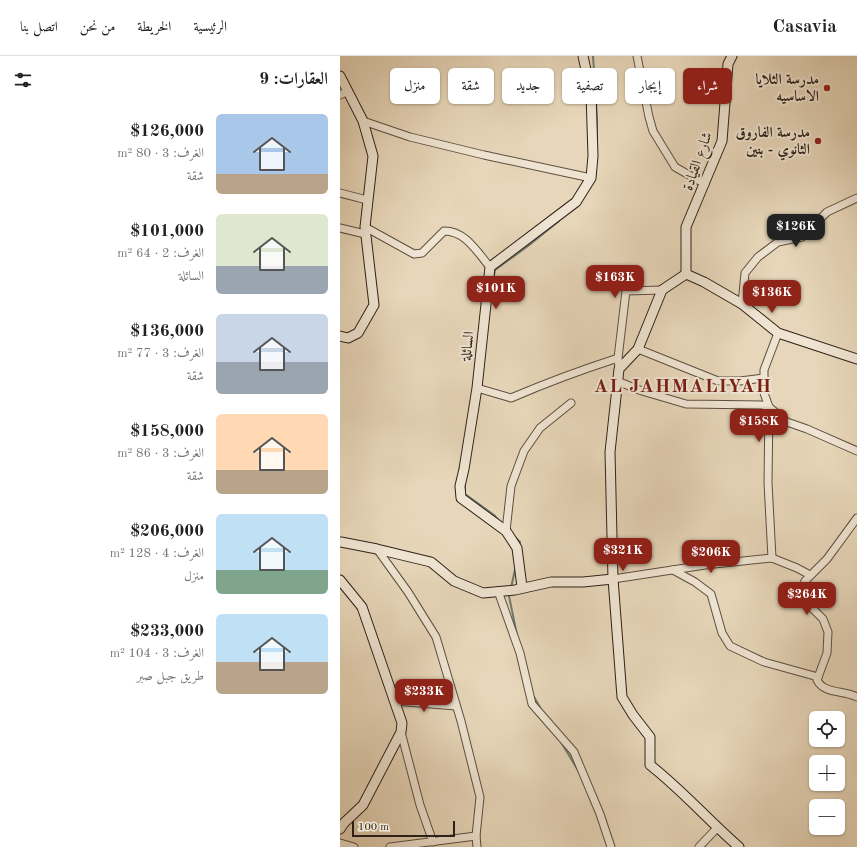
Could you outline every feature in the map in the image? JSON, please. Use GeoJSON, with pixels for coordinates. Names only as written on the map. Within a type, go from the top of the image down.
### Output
{"type":"FeatureCollection","features":[{"type":"Feature","properties":{"kind":"street"},"geometry":{"type":"LineString","coordinates":[[340,228],[365,231],[414,254],[422,253],[444,231],[451,231],[466,238],[490,267],[576,202],[591,178],[593,156],[591,93],[584,56]]}},
{"type":"Feature","properties":{"kind":"street"},"geometry":{"type":"LineString","coordinates":[[637,56],[653,131],[675,167],[705,184]]}},
{"type":"Feature","properties":{"kind":"street","name":"شارع القيادة"},"geometry":{"type":"LineString","coordinates":[[686,274],[686,227],[722,141],[728,64],[732,56]]}},
{"type":"Feature","properties":{"kind":"street"},"geometry":{"type":"LineString","coordinates":[[340,76],[363,121],[373,156],[367,200],[365,231],[374,305],[358,334],[348,338],[340,336]]}},
{"type":"Feature","properties":{"kind":"street"},"geometry":{"type":"LineString","coordinates":[[340,95],[348,91]]}},
{"type":"Feature","properties":{"kind":"street"},"geometry":{"type":"LineString","coordinates":[[363,121],[425,140],[484,155],[591,178]]}},
{"type":"Feature","properties":{"kind":"street"},"geometry":{"type":"LineString","coordinates":[[340,193],[367,200]]}},
{"type":"Feature","properties":{"kind":"street"},"geometry":{"type":"LineString","coordinates":[[742,304],[745,273],[758,257],[778,242],[802,238],[827,212],[857,198]]}},
{"type":"Feature","properties":{"kind":"street","name":"السائلة"},"geometry":{"type":"LineString","coordinates":[[490,267],[477,388],[460,486],[461,498],[506,531],[517,548],[522,587]]}},
{"type":"Feature","properties":{"kind":"street"},"geometry":{"type":"LineString","coordinates":[[739,847],[717,828],[670,781],[650,765],[650,737],[633,715],[622,697],[613,580],[610,452],[619,369],[618,358],[626,291],[662,290],[686,274],[704,282],[742,304],[778,333],[857,359]]}},
{"type":"Feature","properties":{"kind":"street"},"geometry":{"type":"LineString","coordinates":[[619,369],[638,349],[662,290]]}},
{"type":"Feature","properties":{"kind":"street"},"geometry":{"type":"LineString","coordinates":[[772,558],[768,483],[769,407],[764,393],[764,370],[778,333]]}},
{"type":"Feature","properties":{"kind":"street"},"geometry":{"type":"LineString","coordinates":[[638,349],[718,381],[740,381],[764,378]]}},
{"type":"Feature","properties":{"kind":"street"},"geometry":{"type":"LineString","coordinates":[[477,388],[511,398],[569,374],[618,358]]}},
{"type":"Feature","properties":{"kind":"street"},"geometry":{"type":"LineString","coordinates":[[617,381],[642,391],[686,404],[762,405],[769,407],[787,422],[857,451]]}},
{"type":"Feature","properties":{"kind":"street"},"geometry":{"type":"LineString","coordinates":[[506,531],[511,486],[524,451],[540,428],[571,403]]}},
{"type":"Feature","properties":{"kind":"street"},"geometry":{"type":"LineString","coordinates":[[857,518],[827,559],[805,581],[802,588],[806,602],[823,620],[828,632],[827,652],[817,680],[824,689],[842,692],[857,697]]}},
{"type":"Feature","properties":{"kind":"street"},"geometry":{"type":"LineString","coordinates":[[340,552],[340,541],[431,562],[454,581],[483,593],[515,590],[522,587],[551,582],[613,580],[672,570],[772,558],[810,575]]}},
{"type":"Feature","properties":{"kind":"street"},"geometry":{"type":"LineString","coordinates":[[377,549],[408,592],[436,637],[480,797],[476,836],[477,847]]}},
{"type":"Feature","properties":{"kind":"street"},"geometry":{"type":"LineString","coordinates":[[672,570],[695,582],[711,594],[722,633],[730,646],[764,662],[818,677]]}},
{"type":"Feature","properties":{"kind":"street"},"geometry":{"type":"LineString","coordinates":[[340,580],[362,607],[402,723],[401,732],[420,806],[433,842]]}},
{"type":"Feature","properties":{"kind":"street"},"geometry":{"type":"LineString","coordinates":[[498,591],[520,653],[532,704],[574,752],[600,814],[611,847]]}},
{"type":"Feature","properties":{"kind":"street"},"geometry":{"type":"LineString","coordinates":[[394,701],[456,706]]}},
{"type":"Feature","properties":{"kind":"street"},"geometry":{"type":"LineString","coordinates":[[341,824],[363,804],[401,732]]}},
{"type":"Feature","properties":{"kind":"street"},"geometry":{"type":"LineString","coordinates":[[699,847],[717,828]]}},
{"type":"Feature","properties":{"kind":"street"},"geometry":{"type":"LineString","coordinates":[[390,847],[476,836]]}},
{"type":"Feature","properties":{"kind":"street"},"geometry":{"type":"LineString","coordinates":[[340,843],[354,847]]}},
{"type":"Feature","properties":{"kind":"waterway"},"geometry":{"type":"LineString","coordinates":[[593,56],[597,143]]}},
{"type":"Feature","properties":{"kind":"waterway"},"geometry":{"type":"LineString","coordinates":[[492,287],[495,270],[559,221]]}},
{"type":"Feature","properties":{"kind":"waterway"},"geometry":{"type":"LineString","coordinates":[[465,483],[465,494],[494,515],[501,523]]}},
{"type":"Feature","properties":{"kind":"waterway"},"geometry":{"type":"LineString","coordinates":[[514,536],[520,542],[520,545]]}},
{"type":"Feature","properties":{"kind":"waterway"},"geometry":{"type":"LineString","coordinates":[[511,588],[516,565]]}},
{"type":"Feature","properties":{"kind":"waterway"},"geometry":{"type":"LineString","coordinates":[[510,592],[509,596],[517,635]]}},
{"type":"Feature","properties":{"kind":"waterway"},"geometry":{"type":"LineString","coordinates":[[534,697],[541,709]]}},
{"type":"Feature","properties":{"kind":"waterway"},"geometry":{"type":"LineString","coordinates":[[561,742],[579,772]]}},
{"type":"Feature","properties":{"kind":"place","name":"مدرسة الثلايا الاساسيه"},"geometry":{"type":"Point","coordinates":[827,88]}},
{"type":"Feature","properties":{"kind":"place","name":"مدرسة الفاروق الثانوي - بنين"},"geometry":{"type":"Point","coordinates":[818,141]}},
{"type":"Feature","properties":{"kind":"district","name":"AL JAHMALIYAH"},"geometry":{"type":"Point","coordinates":[683,385]}}]}
